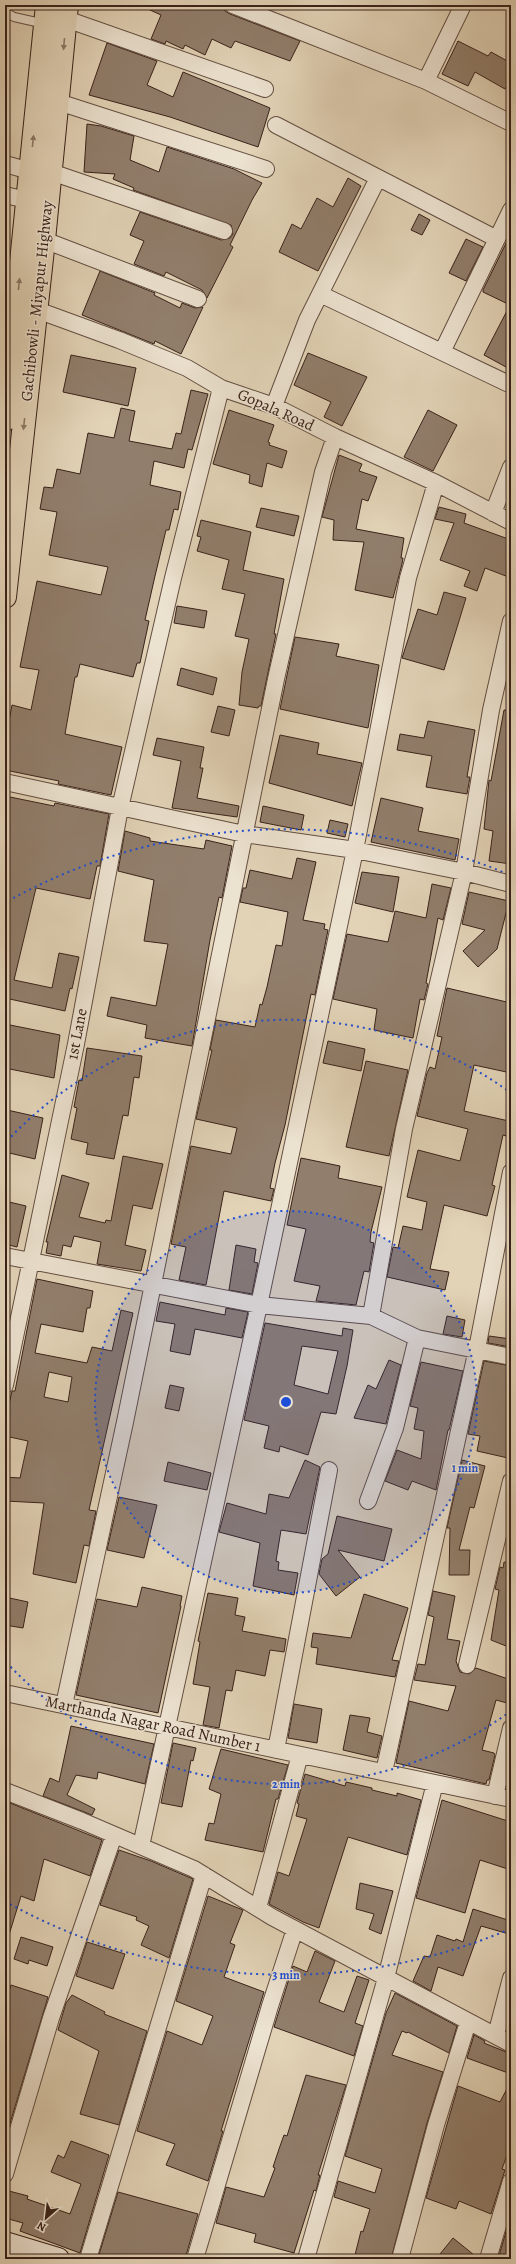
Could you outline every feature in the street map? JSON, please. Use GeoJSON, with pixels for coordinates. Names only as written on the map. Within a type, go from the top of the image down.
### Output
{"type":"FeatureCollection","features":[{"type":"Feature","properties":{"kind":"main road","name":"Gachibowli - Miyapur Highway"},"geometry":{"type":"LineString","coordinates":[[5,597],[51,172],[48,99],[56,13]]}},
{"type":"Feature","properties":{"kind":"main road","name":"Gachibowli - Miyapur Highway"},"geometry":{"type":"LineString","coordinates":[[5,420],[30,172],[48,99]]}},
{"type":"Feature","properties":{"kind":"street"},"geometry":{"type":"LineString","coordinates":[[232,5],[426,81],[511,123]]}},
{"type":"Feature","properties":{"kind":"street"},"geometry":{"type":"LineString","coordinates":[[426,81],[463,5]]}},
{"type":"Feature","properties":{"kind":"street"},"geometry":{"type":"LineString","coordinates":[[56,13],[265,89]]}},
{"type":"Feature","properties":{"kind":"street"},"geometry":{"type":"LineString","coordinates":[[48,99],[266,169]]}},
{"type":"Feature","properties":{"kind":"street"},"geometry":{"type":"LineString","coordinates":[[276,125],[497,239]]}},
{"type":"Feature","properties":{"kind":"street"},"geometry":{"type":"LineString","coordinates":[[5,164],[30,172]]}},
{"type":"Feature","properties":{"kind":"street"},"geometry":{"type":"LineString","coordinates":[[51,172],[224,232]]}},
{"type":"Feature","properties":{"kind":"street"},"geometry":{"type":"LineString","coordinates":[[274,406],[307,320],[378,178]]}},
{"type":"Feature","properties":{"kind":"street"},"geometry":{"type":"LineString","coordinates":[[5,195],[27,200]]}},
{"type":"Feature","properties":{"kind":"street"},"geometry":{"type":"LineString","coordinates":[[442,352],[511,210]]}},
{"type":"Feature","properties":{"kind":"street"},"geometry":{"type":"LineString","coordinates":[[44,240],[198,299]]}},
{"type":"Feature","properties":{"kind":"street"},"geometry":{"type":"LineString","coordinates":[[320,294],[511,385]]}},
{"type":"Feature","properties":{"kind":"street","name":"Gopala Road"},"geometry":{"type":"LineString","coordinates":[[37,310],[119,340],[187,368],[221,388],[274,406],[335,437],[436,483],[511,522]]}},
{"type":"Feature","properties":{"kind":"street","name":"1st Lane"},"geometry":{"type":"LineString","coordinates":[[5,1385],[76,1044],[120,808],[173,578],[221,388]]}},
{"type":"Feature","properties":{"kind":"street"},"geometry":{"type":"LineString","coordinates":[[64,1705],[125,1422],[151,1286],[244,834],[323,472],[335,437]]}},
{"type":"Feature","properties":{"kind":"street"},"geometry":{"type":"LineString","coordinates":[[493,513],[511,467]]}},
{"type":"Feature","properties":{"kind":"street"},"geometry":{"type":"LineString","coordinates":[[141,1846],[259,1305],[355,850],[408,578],[436,483]]}},
{"type":"Feature","properties":{"kind":"street"},"geometry":{"type":"LineString","coordinates":[[371,1316],[404,1129],[464,872],[491,710],[511,621]]}},
{"type":"Feature","properties":{"kind":"street"},"geometry":{"type":"LineString","coordinates":[[5,782],[244,834],[355,850],[464,872],[511,884]]}},
{"type":"Feature","properties":{"kind":"street"},"geometry":{"type":"LineString","coordinates":[[384,1772],[477,1349],[511,1172]]}},
{"type":"Feature","properties":{"kind":"street"},"geometry":{"type":"LineString","coordinates":[[5,1256],[151,1286],[259,1305],[371,1316],[417,1338],[511,1357]]}},
{"type":"Feature","properties":{"kind":"street"},"geometry":{"type":"LineString","coordinates":[[368,1500],[395,1428],[417,1338]]}},
{"type":"Feature","properties":{"kind":"street"},"geometry":{"type":"LineString","coordinates":[[276,1750],[329,1470]]}},
{"type":"Feature","properties":{"kind":"street"},"geometry":{"type":"LineString","coordinates":[[467,1665],[511,1481]]}},
{"type":"Feature","properties":{"kind":"street","name":"Marthanda Nagar Road Number 1"},"geometry":{"type":"LineString","coordinates":[[5,1693],[511,1799]]}},
{"type":"Feature","properties":{"kind":"street"},"geometry":{"type":"LineString","coordinates":[[495,1796],[511,1728]]}},
{"type":"Feature","properties":{"kind":"street"},"geometry":{"type":"LineString","coordinates":[[258,1908],[300,1755]]}},
{"type":"Feature","properties":{"kind":"street"},"geometry":{"type":"LineString","coordinates":[[306,2259],[386,1978],[436,1783]]}},
{"type":"Feature","properties":{"kind":"street"},"geometry":{"type":"LineString","coordinates":[[5,1791],[141,1846],[204,1875],[295,1929],[511,2044]]}},
{"type":"Feature","properties":{"kind":"street"},"geometry":{"type":"LineString","coordinates":[[5,2174],[51,2018],[114,1835]]}},
{"type":"Feature","properties":{"kind":"street"},"geometry":{"type":"LineString","coordinates":[[88,2259],[204,1875]]}},
{"type":"Feature","properties":{"kind":"street"},"geometry":{"type":"LineString","coordinates":[[195,2259],[270,2006],[295,1929]]}},
{"type":"Feature","properties":{"kind":"street"},"geometry":{"type":"LineString","coordinates":[[496,2035],[511,1978]]}},
{"type":"Feature","properties":{"kind":"street"},"geometry":{"type":"LineString","coordinates":[[400,2259],[436,2125],[468,2022]]}},
{"type":"Feature","properties":{"kind":"street"},"geometry":{"type":"LineString","coordinates":[[488,2259],[511,2181]]}},
{"type":"Feature","properties":{"kind":"street"},"geometry":{"type":"LineString","coordinates":[[5,2243],[58,2259]]}},
{"type":"Feature","properties":{"kind":"lane"},"geometry":{"type":"LineString","coordinates":[[5,12],[14,17],[56,13]]}},
{"type":"Feature","properties":{"kind":"building"},"geometry":{"type":"Polygon","coordinates":[[[139,5],[224,5],[225,11],[230,14],[300,41],[290,61],[235,41],[231,48],[212,39],[205,55],[185,45],[183,49],[166,41],[165,44],[151,39],[161,15],[139,5]]]}},
{"type":"Feature","properties":{"kind":"building"},"geometry":{"type":"Polygon","coordinates":[[[458,41],[488,56],[491,52],[511,63],[511,79],[505,89],[475,72],[468,86],[442,74],[458,41]]]}},
{"type":"Feature","properties":{"kind":"building"},"geometry":{"type":"Polygon","coordinates":[[[107,43],[157,61],[147,85],[173,97],[183,72],[270,108],[258,147],[170,117],[89,95],[107,43]]]}},
{"type":"Feature","properties":{"kind":"building"},"geometry":{"type":"Polygon","coordinates":[[[87,124],[101,126],[134,136],[130,160],[159,172],[167,147],[234,169],[262,183],[230,245],[233,247],[207,298],[202,290],[166,272],[164,276],[134,264],[144,241],[130,235],[140,212],[221,240],[230,238],[233,234],[231,225],[133,190],[134,188],[113,179],[115,174],[84,172],[87,124]]]}},
{"type":"Feature","properties":{"kind":"building"},"geometry":{"type":"Polygon","coordinates":[[[348,178],[361,186],[318,271],[279,252],[292,224],[301,229],[317,198],[333,207],[348,178]]]}},
{"type":"Feature","properties":{"kind":"building"},"geometry":{"type":"Polygon","coordinates":[[[419,214],[430,220],[422,235],[411,230],[419,214]]]}},
{"type":"Feature","properties":{"kind":"building"},"geometry":{"type":"Polygon","coordinates":[[[511,233],[511,358],[506,367],[484,355],[510,305],[483,292],[483,290],[511,233]]]}},
{"type":"Feature","properties":{"kind":"building"},"geometry":{"type":"Polygon","coordinates":[[[466,239],[483,247],[466,281],[449,273],[466,239]]]}},
{"type":"Feature","properties":{"kind":"building"},"geometry":{"type":"Polygon","coordinates":[[[100,271],[155,293],[154,295],[180,308],[182,303],[195,308],[203,307],[181,354],[155,341],[154,344],[82,315],[100,271]]]}},
{"type":"Feature","properties":{"kind":"building"},"geometry":{"type":"Polygon","coordinates":[[[308,353],[367,377],[342,426],[324,417],[331,402],[294,385],[308,353]]]}},
{"type":"Feature","properties":{"kind":"building"},"geometry":{"type":"Polygon","coordinates":[[[71,355],[136,368],[128,406],[63,392],[71,355]]]}},
{"type":"Feature","properties":{"kind":"building"},"geometry":{"type":"Polygon","coordinates":[[[191,390],[208,394],[192,450],[188,449],[184,468],[154,461],[150,485],[181,492],[178,510],[174,509],[169,530],[166,530],[145,620],[149,621],[140,663],[137,663],[133,677],[80,664],[77,677],[75,677],[65,734],[122,747],[111,795],[58,784],[59,781],[5,770],[5,742],[12,705],[31,710],[39,670],[20,667],[37,581],[101,595],[108,567],[49,555],[57,512],[40,509],[44,487],[53,488],[57,469],[80,474],[88,433],[114,438],[121,408],[135,411],[129,441],[172,449],[176,433],[181,434],[191,390]]]}},
{"type":"Feature","properties":{"kind":"building"},"geometry":{"type":"Polygon","coordinates":[[[229,410],[274,425],[268,442],[270,443],[269,445],[287,451],[282,468],[267,463],[262,487],[249,483],[250,475],[213,464],[229,410]]]}},
{"type":"Feature","properties":{"kind":"building"},"geometry":{"type":"Polygon","coordinates":[[[428,410],[457,425],[433,471],[404,457],[428,410]]]}},
{"type":"Feature","properties":{"kind":"building"},"geometry":{"type":"Polygon","coordinates":[[[339,455],[362,464],[359,471],[377,477],[368,501],[362,499],[356,529],[404,538],[401,558],[403,558],[402,564],[393,598],[355,590],[364,542],[333,540],[334,520],[322,517],[339,455]]]}},
{"type":"Feature","properties":{"kind":"building"},"geometry":{"type":"Polygon","coordinates":[[[439,507],[466,514],[464,523],[511,540],[511,578],[485,568],[477,591],[464,586],[470,571],[440,560],[454,523],[435,519],[439,507]]]}},
{"type":"Feature","properties":{"kind":"building"},"geometry":{"type":"Polygon","coordinates":[[[261,508],[299,516],[294,536],[256,527],[261,508]]]}},
{"type":"Feature","properties":{"kind":"building"},"geometry":{"type":"Polygon","coordinates":[[[201,520],[251,532],[243,570],[284,579],[274,634],[276,634],[261,706],[258,708],[239,705],[242,672],[249,639],[235,636],[245,594],[222,589],[229,560],[197,551],[201,537],[197,536],[201,520]]]}},
{"type":"Feature","properties":{"kind":"building"},"geometry":{"type":"Polygon","coordinates":[[[444,592],[466,598],[444,670],[402,658],[418,609],[437,615],[444,592]]]}},
{"type":"Feature","properties":{"kind":"building"},"geometry":{"type":"Polygon","coordinates":[[[177,606],[207,611],[204,628],[174,623],[177,606]]]}},
{"type":"Feature","properties":{"kind":"building"},"geometry":{"type":"Polygon","coordinates":[[[295,637],[339,644],[336,656],[379,665],[368,728],[280,709],[295,637]]]}},
{"type":"Feature","properties":{"kind":"building"},"geometry":{"type":"Polygon","coordinates":[[[181,668],[217,678],[213,695],[177,685],[181,668]]]}},
{"type":"Feature","properties":{"kind":"building"},"geometry":{"type":"Polygon","coordinates":[[[218,706],[235,710],[229,736],[211,732],[218,706]]]}},
{"type":"Feature","properties":{"kind":"building"},"geometry":{"type":"Polygon","coordinates":[[[504,710],[511,710],[511,864],[489,861],[493,831],[484,829],[489,780],[491,781],[504,710]]]}},
{"type":"Feature","properties":{"kind":"building"},"geometry":{"type":"Polygon","coordinates":[[[428,721],[475,730],[467,777],[470,777],[467,794],[426,787],[432,756],[397,750],[400,734],[424,738],[428,721]]]}},
{"type":"Feature","properties":{"kind":"building"},"geometry":{"type":"Polygon","coordinates":[[[280,735],[319,743],[317,754],[362,763],[352,806],[269,783],[280,735]]]}},
{"type":"Feature","properties":{"kind":"building"},"geometry":{"type":"Polygon","coordinates":[[[157,738],[204,747],[200,768],[203,768],[197,798],[239,806],[237,817],[172,808],[181,761],[153,755],[157,738]]]}},
{"type":"Feature","properties":{"kind":"building"},"geometry":{"type":"Polygon","coordinates":[[[5,796],[54,806],[55,803],[109,814],[100,866],[97,866],[90,899],[36,888],[14,980],[52,988],[59,953],[79,957],[72,989],[70,988],[65,1011],[5,998],[5,796]]]}},
{"type":"Feature","properties":{"kind":"building"},"geometry":{"type":"Polygon","coordinates":[[[381,798],[423,808],[418,831],[459,839],[455,860],[371,842],[381,798]]]}},
{"type":"Feature","properties":{"kind":"building"},"geometry":{"type":"Polygon","coordinates":[[[263,806],[304,815],[301,830],[260,822],[263,806]]]}},
{"type":"Feature","properties":{"kind":"building"},"geometry":{"type":"Polygon","coordinates":[[[330,820],[348,824],[345,837],[327,833],[330,820]]]}},
{"type":"Feature","properties":{"kind":"building"},"geometry":{"type":"Polygon","coordinates":[[[125,831],[150,838],[150,841],[204,849],[206,840],[232,846],[222,898],[219,897],[210,940],[192,1046],[145,1038],[147,1025],[107,1016],[111,997],[156,1006],[168,944],[144,941],[154,880],[118,871],[125,831]]]}},
{"type":"Feature","properties":{"kind":"building"},"geometry":{"type":"Polygon","coordinates":[[[297,858],[316,862],[303,920],[325,924],[324,929],[328,930],[315,995],[311,994],[285,1125],[275,1163],[270,1188],[274,1189],[271,1201],[224,1191],[206,1285],[179,1280],[186,1247],[171,1244],[191,1146],[231,1154],[237,1128],[196,1119],[212,1050],[210,1050],[216,1020],[255,1027],[260,1004],[262,1005],[267,987],[276,945],[282,946],[288,912],[240,902],[243,888],[246,888],[250,870],[292,879],[297,858]]]}},
{"type":"Feature","properties":{"kind":"building"},"geometry":{"type":"Polygon","coordinates":[[[362,872],[399,877],[393,912],[355,903],[362,872]]]}},
{"type":"Feature","properties":{"kind":"building"},"geometry":{"type":"Polygon","coordinates":[[[432,884],[451,888],[443,920],[438,918],[426,983],[428,984],[424,1000],[420,999],[413,1038],[374,1030],[377,1009],[333,999],[347,934],[388,942],[395,911],[426,918],[432,884]]]}},
{"type":"Feature","properties":{"kind":"building"},"geometry":{"type":"Polygon","coordinates":[[[469,892],[509,901],[497,949],[478,967],[463,951],[485,930],[462,924],[469,892]]]}},
{"type":"Feature","properties":{"kind":"building"},"geometry":{"type":"Polygon","coordinates":[[[447,988],[511,1003],[511,1073],[474,1065],[464,1111],[509,1121],[506,1136],[503,1135],[492,1185],[495,1186],[487,1216],[444,1205],[430,1269],[449,1272],[445,1290],[387,1277],[393,1247],[398,1248],[403,1226],[422,1230],[427,1202],[407,1197],[418,1150],[460,1161],[468,1129],[417,1116],[427,1073],[430,1067],[435,1069],[442,1037],[437,1036],[447,988]]]}},
{"type":"Feature","properties":{"kind":"building"},"geometry":{"type":"Polygon","coordinates":[[[5,1024],[60,1035],[54,1078],[5,1068],[5,1024]]]}},
{"type":"Feature","properties":{"kind":"building"},"geometry":{"type":"Polygon","coordinates":[[[328,1041],[365,1049],[361,1071],[323,1063],[328,1041]]]}},
{"type":"Feature","properties":{"kind":"building"},"geometry":{"type":"Polygon","coordinates":[[[87,1048],[142,1056],[139,1078],[134,1077],[128,1116],[123,1115],[114,1159],[86,1154],[88,1143],[71,1139],[77,1108],[74,1107],[79,1080],[82,1081],[87,1048]]]}},
{"type":"Feature","properties":{"kind":"building"},"geometry":{"type":"Polygon","coordinates":[[[366,1061],[408,1070],[389,1156],[346,1147],[366,1061]]]}},
{"type":"Feature","properties":{"kind":"building"},"geometry":{"type":"Polygon","coordinates":[[[7,1110],[43,1118],[35,1159],[5,1152],[7,1110]]]}},
{"type":"Feature","properties":{"kind":"building"},"geometry":{"type":"Polygon","coordinates":[[[123,1156],[163,1164],[152,1209],[133,1205],[125,1245],[146,1250],[141,1271],[97,1264],[101,1242],[74,1236],[71,1247],[63,1245],[61,1256],[46,1253],[48,1242],[46,1242],[62,1175],[89,1183],[79,1217],[105,1223],[106,1220],[111,1221],[123,1156]]]}},
{"type":"Feature","properties":{"kind":"building"},"geometry":{"type":"Polygon","coordinates":[[[301,1158],[340,1166],[338,1178],[382,1187],[371,1232],[370,1242],[374,1243],[369,1272],[364,1271],[356,1305],[316,1301],[320,1286],[294,1281],[306,1229],[287,1225],[301,1158]]]}},
{"type":"Feature","properties":{"kind":"building"},"geometry":{"type":"Polygon","coordinates":[[[5,1201],[26,1206],[17,1247],[5,1244],[5,1201]]]}},
{"type":"Feature","properties":{"kind":"building"},"geometry":{"type":"Polygon","coordinates":[[[236,1245],[256,1249],[254,1262],[258,1263],[252,1294],[229,1290],[236,1245]]]}},
{"type":"Feature","properties":{"kind":"building"},"geometry":{"type":"Polygon","coordinates":[[[37,1279],[93,1291],[90,1308],[87,1308],[83,1332],[41,1324],[35,1353],[87,1363],[92,1347],[112,1351],[121,1310],[133,1313],[89,1510],[96,1511],[89,1546],[84,1545],[76,1583],[33,1574],[44,1503],[5,1501],[5,1477],[20,1478],[28,1441],[5,1436],[5,1422],[12,1391],[15,1391],[37,1279]],[[49,1372],[44,1397],[68,1402],[72,1377],[49,1372]]]}},
{"type":"Feature","properties":{"kind":"building"},"geometry":{"type":"Polygon","coordinates":[[[160,1302],[225,1315],[226,1308],[248,1312],[242,1338],[195,1329],[190,1355],[170,1351],[175,1324],[156,1321],[160,1302]]]}},
{"type":"Feature","properties":{"kind":"building"},"geometry":{"type":"Polygon","coordinates":[[[447,1316],[465,1320],[462,1337],[443,1334],[447,1316]]]}},
{"type":"Feature","properties":{"kind":"building"},"geometry":{"type":"Polygon","coordinates":[[[265,1323],[342,1336],[343,1328],[353,1330],[347,1366],[336,1414],[321,1412],[308,1455],[280,1446],[279,1452],[264,1448],[269,1426],[244,1420],[265,1323]],[[302,1346],[294,1385],[328,1394],[338,1351],[302,1346]]]}},
{"type":"Feature","properties":{"kind":"building"},"geometry":{"type":"Polygon","coordinates":[[[489,1336],[511,1339],[511,1347],[488,1343],[489,1336]]]}},
{"type":"Feature","properties":{"kind":"building"},"geometry":{"type":"Polygon","coordinates":[[[389,1360],[401,1365],[386,1424],[354,1418],[368,1385],[376,1389],[389,1360]]]}},
{"type":"Feature","properties":{"kind":"building"},"geometry":{"type":"Polygon","coordinates":[[[484,1361],[511,1366],[511,1445],[508,1458],[477,1451],[480,1436],[468,1434],[484,1361]]]}},
{"type":"Feature","properties":{"kind":"building"},"geometry":{"type":"Polygon","coordinates":[[[421,1362],[463,1371],[448,1430],[436,1490],[412,1481],[408,1490],[385,1481],[397,1450],[421,1459],[424,1431],[414,1429],[418,1408],[410,1406],[421,1362]]]}},
{"type":"Feature","properties":{"kind":"building"},"geometry":{"type":"Polygon","coordinates":[[[170,1385],[184,1388],[179,1411],[165,1408],[170,1385]]]}},
{"type":"Feature","properties":{"kind":"building"},"geometry":{"type":"Polygon","coordinates":[[[305,1460],[320,1467],[306,1534],[281,1530],[276,1561],[279,1562],[278,1570],[298,1573],[294,1595],[253,1586],[260,1543],[219,1532],[227,1503],[266,1514],[269,1494],[289,1498],[305,1460]]]}},
{"type":"Feature","properties":{"kind":"building"},"geometry":{"type":"Polygon","coordinates":[[[462,1460],[485,1466],[474,1508],[470,1507],[459,1550],[470,1550],[469,1575],[449,1575],[450,1528],[447,1528],[462,1460]]]}},
{"type":"Feature","properties":{"kind":"building"},"geometry":{"type":"Polygon","coordinates":[[[168,1462],[211,1473],[207,1490],[164,1481],[168,1462]]]}},
{"type":"Feature","properties":{"kind":"building"},"geometry":{"type":"Polygon","coordinates":[[[119,1497],[157,1505],[144,1558],[107,1550],[119,1497]]]}},
{"type":"Feature","properties":{"kind":"building"},"geometry":{"type":"Polygon","coordinates":[[[337,1516],[392,1529],[384,1561],[338,1550],[360,1577],[336,1596],[319,1574],[322,1559],[328,1554],[337,1516]]]}},
{"type":"Feature","properties":{"kind":"building"},"geometry":{"type":"Polygon","coordinates":[[[504,1562],[511,1563],[511,1648],[491,1640],[499,1590],[495,1589],[500,1567],[503,1568],[504,1562]]]}},
{"type":"Feature","properties":{"kind":"building"},"geometry":{"type":"Polygon","coordinates":[[[142,1587],[182,1596],[158,1713],[76,1695],[97,1599],[137,1607],[142,1587]]]}},
{"type":"Feature","properties":{"kind":"building"},"geometry":{"type":"Polygon","coordinates":[[[433,1591],[455,1596],[447,1639],[460,1641],[456,1661],[460,1672],[469,1674],[476,1668],[511,1680],[511,1691],[507,1703],[496,1700],[482,1750],[494,1753],[495,1755],[489,1780],[487,1780],[486,1784],[396,1763],[409,1701],[448,1711],[456,1686],[414,1680],[418,1664],[425,1665],[434,1617],[428,1615],[433,1591]]]}},
{"type":"Feature","properties":{"kind":"building"},"geometry":{"type":"Polygon","coordinates":[[[208,1593],[238,1598],[235,1615],[245,1617],[242,1631],[286,1639],[284,1652],[270,1650],[265,1676],[236,1670],[232,1691],[226,1690],[219,1728],[203,1725],[210,1687],[193,1684],[200,1642],[198,1641],[208,1593]]]}},
{"type":"Feature","properties":{"kind":"building"},"geometry":{"type":"Polygon","coordinates":[[[364,1594],[408,1608],[392,1660],[399,1661],[395,1677],[316,1664],[318,1648],[311,1647],[313,1633],[351,1638],[364,1594]]]}},
{"type":"Feature","properties":{"kind":"building"},"geometry":{"type":"Polygon","coordinates":[[[5,1597],[28,1602],[23,1628],[5,1625],[5,1597]]]}},
{"type":"Feature","properties":{"kind":"building"},"geometry":{"type":"Polygon","coordinates":[[[294,1704],[322,1709],[317,1743],[288,1738],[294,1704]]]}},
{"type":"Feature","properties":{"kind":"building"},"geometry":{"type":"Polygon","coordinates":[[[350,1715],[370,1718],[367,1732],[382,1736],[377,1758],[343,1750],[350,1715]]]}},
{"type":"Feature","properties":{"kind":"building"},"geometry":{"type":"Polygon","coordinates":[[[71,1726],[154,1744],[145,1784],[98,1772],[97,1779],[76,1775],[67,1795],[95,1809],[92,1815],[43,1796],[50,1778],[59,1782],[71,1726]]]}},
{"type":"Feature","properties":{"kind":"building"},"geometry":{"type":"Polygon","coordinates":[[[173,1743],[196,1748],[193,1761],[191,1760],[182,1807],[161,1803],[173,1743]]]}},
{"type":"Feature","properties":{"kind":"building"},"geometry":{"type":"Polygon","coordinates":[[[221,1749],[288,1765],[278,1799],[276,1799],[263,1852],[205,1840],[209,1823],[214,1824],[221,1794],[209,1789],[221,1749]]]}},
{"type":"Feature","properties":{"kind":"building"},"geometry":{"type":"Polygon","coordinates":[[[305,1774],[345,1786],[346,1782],[397,1796],[397,1793],[421,1800],[407,1855],[348,1837],[319,1928],[303,1922],[269,1904],[278,1872],[289,1876],[307,1819],[296,1816],[299,1804],[297,1803],[305,1774]]]}},
{"type":"Feature","properties":{"kind":"building"},"geometry":{"type":"Polygon","coordinates":[[[442,1800],[511,1822],[511,1870],[480,1860],[465,1913],[416,1898],[442,1800]]]}},
{"type":"Feature","properties":{"kind":"building"},"geometry":{"type":"Polygon","coordinates":[[[5,1801],[102,1840],[90,1876],[44,1859],[34,1901],[21,1896],[8,1938],[5,1938],[5,1801]]]}},
{"type":"Feature","properties":{"kind":"building"},"geometry":{"type":"Polygon","coordinates":[[[119,1850],[151,1861],[193,1879],[169,1958],[141,1945],[149,1926],[136,1920],[137,1917],[100,1905],[119,1850]]]}},
{"type":"Feature","properties":{"kind":"building"},"geometry":{"type":"Polygon","coordinates":[[[360,1883],[393,1891],[381,1934],[369,1929],[374,1914],[356,1909],[360,1883]]]}},
{"type":"Feature","properties":{"kind":"building"},"geometry":{"type":"Polygon","coordinates":[[[208,1896],[243,1910],[230,1943],[235,1945],[224,1977],[264,1992],[221,2131],[223,2131],[208,2181],[166,2165],[175,2144],[137,2131],[167,2031],[202,2045],[213,2016],[176,2001],[208,1896]]]}},
{"type":"Feature","properties":{"kind":"building"},"geometry":{"type":"Polygon","coordinates":[[[473,1909],[511,1921],[509,1934],[481,1926],[463,1976],[438,1967],[431,1991],[413,1981],[424,1956],[430,1957],[437,1935],[463,1942],[473,1909]]]}},
{"type":"Feature","properties":{"kind":"building"},"geometry":{"type":"Polygon","coordinates":[[[21,1937],[53,1947],[47,1966],[29,1960],[28,1964],[14,1959],[21,1937]]]}},
{"type":"Feature","properties":{"kind":"building"},"geometry":{"type":"Polygon","coordinates":[[[87,1942],[125,1954],[113,1989],[76,1976],[87,1942]]]}},
{"type":"Feature","properties":{"kind":"building"},"geometry":{"type":"Polygon","coordinates":[[[315,1951],[335,1961],[319,2002],[344,2012],[357,1976],[369,1980],[355,2023],[363,2026],[354,2056],[274,2027],[293,1966],[307,1972],[315,1951]]]}},
{"type":"Feature","properties":{"kind":"building"},"geometry":{"type":"Polygon","coordinates":[[[11,1985],[48,1997],[5,2140],[5,2004],[11,1985]]]}},
{"type":"Feature","properties":{"kind":"building"},"geometry":{"type":"Polygon","coordinates":[[[395,1993],[457,2026],[449,2053],[408,2032],[402,2031],[392,2055],[443,2072],[427,2123],[391,2259],[354,2259],[361,2231],[363,2232],[370,2209],[334,2197],[338,2181],[375,2193],[382,2169],[345,2156],[386,2013],[395,1993]]]}},
{"type":"Feature","properties":{"kind":"building"},"geometry":{"type":"Polygon","coordinates":[[[72,1995],[105,2012],[104,2014],[147,2031],[119,2125],[80,2114],[99,2051],[58,2030],[66,2003],[72,1995]]]}},
{"type":"Feature","properties":{"kind":"building"},"geometry":{"type":"Polygon","coordinates":[[[474,2035],[485,2041],[484,2043],[511,2054],[511,2074],[467,2058],[474,2035]]]}},
{"type":"Feature","properties":{"kind":"building"},"geometry":{"type":"Polygon","coordinates":[[[306,2075],[346,2085],[318,2175],[320,2175],[316,2191],[314,2190],[294,2253],[254,2242],[256,2234],[216,2223],[226,2187],[264,2197],[275,2168],[273,2167],[284,2135],[287,2136],[306,2075]]]}},
{"type":"Feature","properties":{"kind":"building"},"geometry":{"type":"Polygon","coordinates":[[[511,2081],[511,2144],[502,2169],[505,2170],[491,2214],[459,2201],[456,2209],[426,2198],[458,2086],[500,2102],[511,2081]]]}},
{"type":"Feature","properties":{"kind":"building"},"geometry":{"type":"Polygon","coordinates":[[[71,2141],[109,2155],[80,2253],[20,2231],[23,2223],[5,2218],[5,2207],[9,2191],[28,2196],[27,2199],[70,2214],[81,2184],[51,2172],[58,2155],[64,2158],[71,2141]]]}},
{"type":"Feature","properties":{"kind":"building"},"geometry":{"type":"Polygon","coordinates":[[[118,2192],[198,2214],[185,2259],[98,2258],[118,2192]]]}},
{"type":"Feature","properties":{"kind":"building"},"geometry":{"type":"Polygon","coordinates":[[[510,2218],[511,2259],[498,2259],[510,2218]]]}},
{"type":"Feature","properties":{"kind":"building"},"geometry":{"type":"Polygon","coordinates":[[[453,2238],[479,2259],[436,2259],[453,2238]]]}}]}
